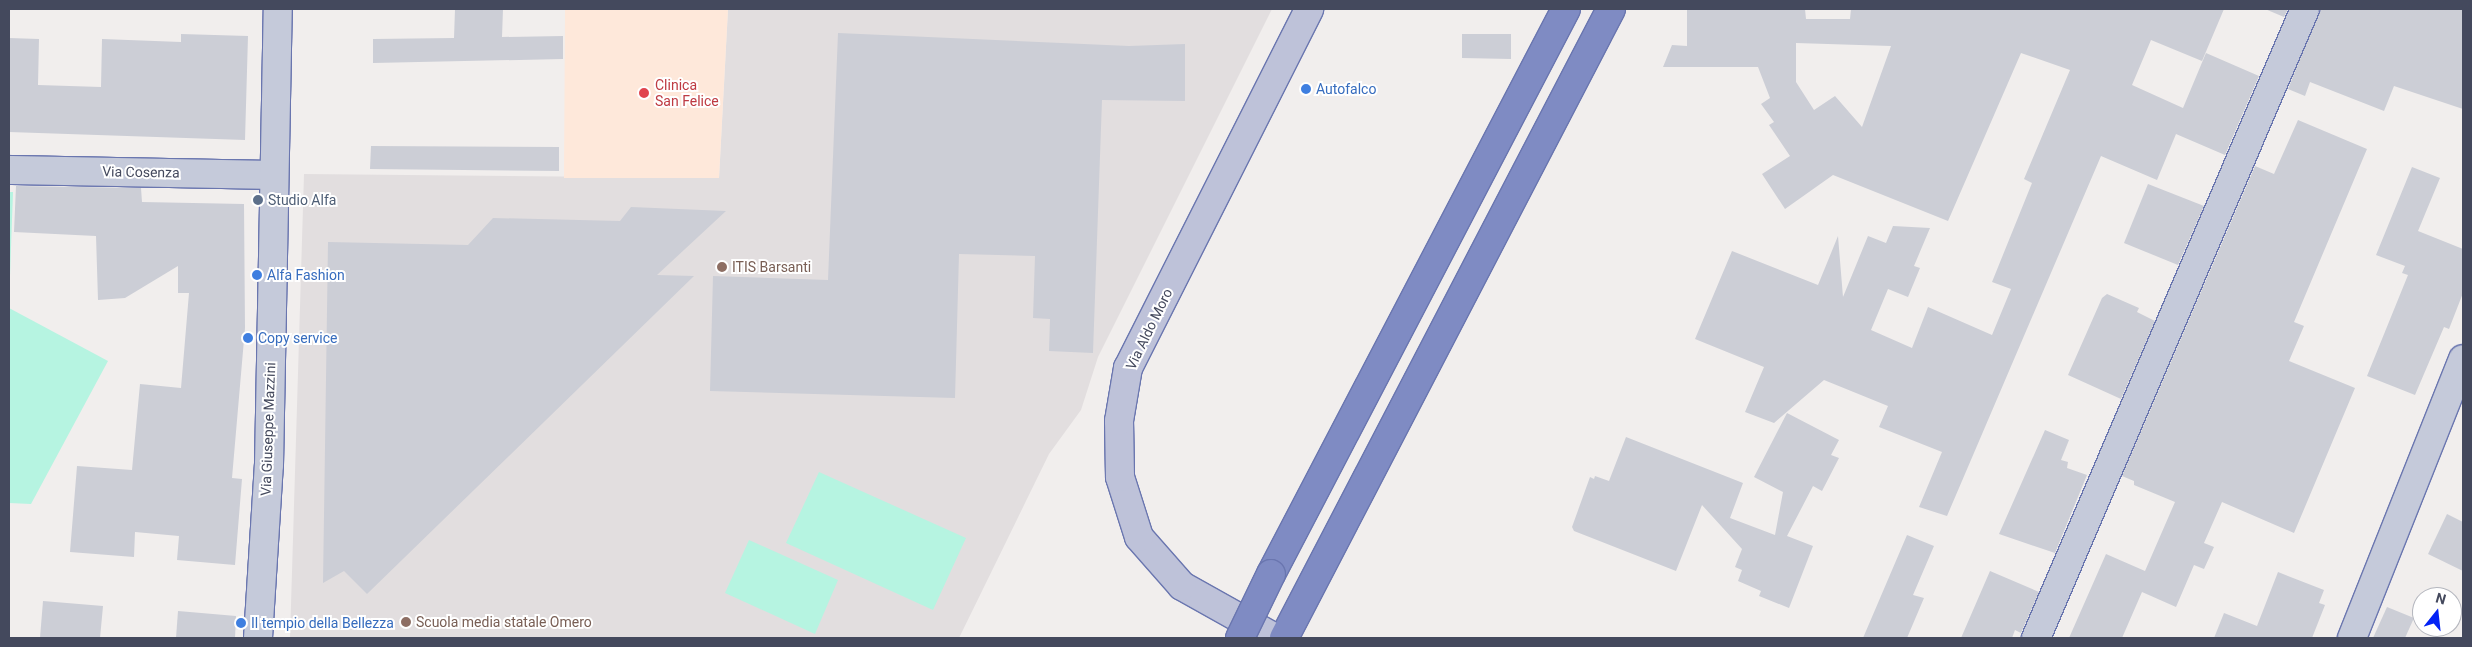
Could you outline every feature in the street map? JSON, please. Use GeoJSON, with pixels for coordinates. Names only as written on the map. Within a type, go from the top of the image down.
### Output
{"type":"FeatureCollection","features":[{"type":"Feature","properties":{"kind":"highway"},"geometry":{"type":"LineString","coordinates":[[1240,638],[1271,574],[1566,9]]}},
{"type":"Feature","properties":{"kind":"highway"},"geometry":{"type":"LineString","coordinates":[[1284,638],[1304,596],[1611,9]]}},
{"type":"Feature","properties":{"kind":"street","name":"Via Giuseppe Mazzini"},"geometry":{"type":"LineString","coordinates":[[258,638],[269,465],[273,175],[278,9]]}},
{"type":"Feature","properties":{"kind":"street","name":"Via Aldo Moro"},"geometry":{"type":"LineString","coordinates":[[1274,638],[1182,586],[1140,537],[1120,477],[1118,421],[1128,368],[1309,9]]}},
{"type":"Feature","properties":{"kind":"street"},"geometry":{"type":"LineString","coordinates":[[2036,638],[2305,9]]}},
{"type":"Feature","properties":{"kind":"street","name":"Via Cosenza"},"geometry":{"type":"LineString","coordinates":[[9,170],[273,175]]}},
{"type":"Feature","properties":{"kind":"street"},"geometry":{"type":"LineString","coordinates":[[2352,638],[2463,360]]}},
{"type":"Feature","properties":{"kind":"shaded area","name":"Clinica San Felice"},"geometry":{"type":"Polygon","coordinates":[[[565,9],[728,9],[719,178],[564,178],[565,9]]]}},
{"type":"Feature","properties":{"kind":"shaded area","name":"ITIS Barsanti"},"geometry":{"type":"Polygon","coordinates":[[[728,9],[1272,9],[1098,357],[1081,410],[1049,454],[959,638],[290,638],[304,174],[719,178],[728,9]]]}},
{"type":"Feature","properties":{"kind":"green space"},"geometry":{"type":"Polygon","coordinates":[[[9,192],[13,192],[9,304],[9,192]]]}},
{"type":"Feature","properties":{"kind":"green space"},"geometry":{"type":"Polygon","coordinates":[[[9,308],[108,361],[31,504],[9,503],[9,308]]]}},
{"type":"Feature","properties":{"kind":"green space"},"geometry":{"type":"Polygon","coordinates":[[[819,472],[966,538],[933,610],[786,543],[819,472]]]}},
{"type":"Feature","properties":{"kind":"green space"},"geometry":{"type":"Polygon","coordinates":[[[749,540],[838,580],[815,634],[725,593],[749,540]]]}},
{"type":"Feature","properties":{"kind":"building"},"geometry":{"type":"Polygon","coordinates":[[[455,9],[503,9],[502,37],[563,36],[563,59],[373,63],[373,39],[454,38],[455,9]]]}},
{"type":"Feature","properties":{"kind":"building"},"geometry":{"type":"Polygon","coordinates":[[[1687,9],[1805,9],[1806,19],[1850,19],[1851,9],[2224,9],[2202,61],[2151,40],[2132,85],[2183,108],[2206,53],[2259,76],[2225,155],[2176,134],[2157,180],[2101,156],[1947,516],[1919,507],[1942,452],[1879,427],[1888,406],[1824,380],[1774,423],[1745,412],[1764,367],[1695,339],[1732,251],[1818,285],[1838,236],[1843,297],[1868,236],[1886,243],[1893,226],[1930,228],[1914,266],[1920,268],[1908,297],[1888,289],[1871,330],[1912,348],[1928,307],[1992,335],[2011,289],[1992,282],[2032,183],[2024,179],[2070,70],[2021,53],[1948,221],[1833,175],[1785,209],[1762,174],[1790,156],[1769,125],[1774,122],[1761,104],[1770,98],[1758,67],[1663,67],[1672,45],[1687,46],[1687,9]],[[1796,43],[1796,82],[1814,110],[1835,96],[1862,127],[1891,46],[1796,43]]]}},
{"type":"Feature","properties":{"kind":"building"},"geometry":{"type":"Polygon","coordinates":[[[2265,9],[2288,9],[2284,17],[2265,9]]]}},
{"type":"Feature","properties":{"kind":"building"},"geometry":{"type":"Polygon","coordinates":[[[2320,9],[2463,9],[2463,109],[2394,86],[2384,111],[2310,82],[2305,96],[2288,89],[2320,9]]]}},
{"type":"Feature","properties":{"kind":"building"},"geometry":{"type":"Polygon","coordinates":[[[838,33],[1129,46],[1185,44],[1185,101],[1102,100],[1093,353],[1049,351],[1050,319],[1033,318],[1035,256],[959,254],[955,398],[710,391],[713,276],[828,280],[838,33]]]}},
{"type":"Feature","properties":{"kind":"building"},"geometry":{"type":"Polygon","coordinates":[[[181,34],[248,36],[245,140],[9,132],[9,38],[39,39],[38,85],[101,87],[102,39],[181,42],[181,34]]]}},
{"type":"Feature","properties":{"kind":"building"},"geometry":{"type":"Polygon","coordinates":[[[1462,34],[1511,34],[1511,59],[1462,58],[1462,34]]]}},
{"type":"Feature","properties":{"kind":"building"},"geometry":{"type":"Polygon","coordinates":[[[2298,120],[2367,149],[2294,322],[2304,326],[2289,361],[2355,388],[2294,533],[2222,502],[2204,543],[2214,547],[2204,569],[2194,565],[2176,607],[2142,592],[2122,638],[2069,638],[2106,554],[2145,571],[2175,502],[2134,485],[2134,481],[2122,476],[2255,166],[2274,174],[2298,120]]]}},
{"type":"Feature","properties":{"kind":"building"},"geometry":{"type":"Polygon","coordinates":[[[371,146],[559,147],[559,171],[370,169],[371,146]]]}},
{"type":"Feature","properties":{"kind":"building"},"geometry":{"type":"Polygon","coordinates":[[[2412,167],[2440,178],[2418,231],[2463,249],[2463,293],[2449,329],[2444,327],[2415,395],[2367,376],[2408,275],[2402,273],[2405,266],[2376,255],[2412,167]]]}},
{"type":"Feature","properties":{"kind":"building"},"geometry":{"type":"Polygon","coordinates":[[[2148,184],[2204,206],[2178,265],[2124,243],[2148,184]]]}},
{"type":"Feature","properties":{"kind":"building"},"geometry":{"type":"Polygon","coordinates":[[[16,186],[141,188],[142,202],[244,204],[245,328],[232,478],[242,479],[235,565],[177,560],[179,536],[135,532],[134,557],[70,552],[77,466],[132,470],[140,384],[181,388],[189,293],[178,293],[178,266],[125,298],[98,300],[96,236],[14,232],[16,186]]]}},
{"type":"Feature","properties":{"kind":"building"},"geometry":{"type":"Polygon","coordinates":[[[631,207],[726,211],[657,275],[694,276],[367,594],[344,571],[323,583],[328,242],[468,245],[493,218],[620,221],[631,207]]]}},
{"type":"Feature","properties":{"kind":"building"},"geometry":{"type":"Polygon","coordinates":[[[2107,294],[2139,308],[2137,312],[2155,321],[2121,399],[2068,375],[2102,298],[2107,294]]]}},
{"type":"Feature","properties":{"kind":"building"},"geometry":{"type":"Polygon","coordinates":[[[1787,413],[1839,440],[1831,455],[1839,458],[1822,491],[1813,486],[1787,536],[1813,546],[1789,608],[1759,596],[1761,591],[1738,581],[1742,570],[1735,567],[1742,549],[1702,505],[1676,571],[1574,531],[1572,527],[1590,477],[1594,479],[1595,476],[1609,481],[1626,437],[1743,483],[1730,518],[1775,535],[1783,492],[1754,477],[1787,413]]]}},
{"type":"Feature","properties":{"kind":"building"},"geometry":{"type":"Polygon","coordinates":[[[2045,430],[2069,440],[2061,460],[2068,462],[2067,468],[2087,475],[2055,553],[1999,534],[2045,430]]]}},
{"type":"Feature","properties":{"kind":"building"},"geometry":{"type":"Polygon","coordinates":[[[2447,514],[2463,522],[2463,571],[2428,554],[2447,514]]]}},
{"type":"Feature","properties":{"kind":"building"},"geometry":{"type":"Polygon","coordinates":[[[1907,535],[1934,546],[1913,595],[1924,598],[1907,638],[1863,638],[1907,535]]]}},
{"type":"Feature","properties":{"kind":"building"},"geometry":{"type":"Polygon","coordinates":[[[1990,571],[2039,592],[2021,633],[2015,630],[2012,638],[1961,638],[1990,571]]]}},
{"type":"Feature","properties":{"kind":"building"},"geometry":{"type":"Polygon","coordinates":[[[2278,572],[2324,590],[2319,603],[2325,605],[2312,638],[2214,638],[2224,613],[2257,626],[2278,572]]]}},
{"type":"Feature","properties":{"kind":"building"},"geometry":{"type":"Polygon","coordinates":[[[43,601],[103,606],[100,638],[40,638],[43,601]]]}},
{"type":"Feature","properties":{"kind":"building"},"geometry":{"type":"Polygon","coordinates":[[[2387,607],[2412,617],[2412,622],[2405,638],[2373,638],[2387,607]]]}},
{"type":"Feature","properties":{"kind":"building"},"geometry":{"type":"Polygon","coordinates":[[[178,611],[236,616],[235,638],[176,638],[178,611]]]}},
{"type":"Feature","properties":{"kind":"place","name":"Autofalco"},"geometry":{"type":"Point","coordinates":[1306,89]}},
{"type":"Feature","properties":{"kind":"place","name":"Clinica San Felice"},"geometry":{"type":"Point","coordinates":[644,93]}},
{"type":"Feature","properties":{"kind":"place","name":"Studio Alfa"},"geometry":{"type":"Point","coordinates":[258,200]}},
{"type":"Feature","properties":{"kind":"place","name":"ITIS Barsanti"},"geometry":{"type":"Point","coordinates":[722,267]}},
{"type":"Feature","properties":{"kind":"place","name":"Alfa Fashion"},"geometry":{"type":"Point","coordinates":[257,275]}},
{"type":"Feature","properties":{"kind":"place","name":"Copy service"},"geometry":{"type":"Point","coordinates":[248,338]}},
{"type":"Feature","properties":{"kind":"place","name":"Scuola media statale Omero"},"geometry":{"type":"Point","coordinates":[406,622]}},
{"type":"Feature","properties":{"kind":"place","name":"Il tempio della Bellezza"},"geometry":{"type":"Point","coordinates":[241,623]}}]}
